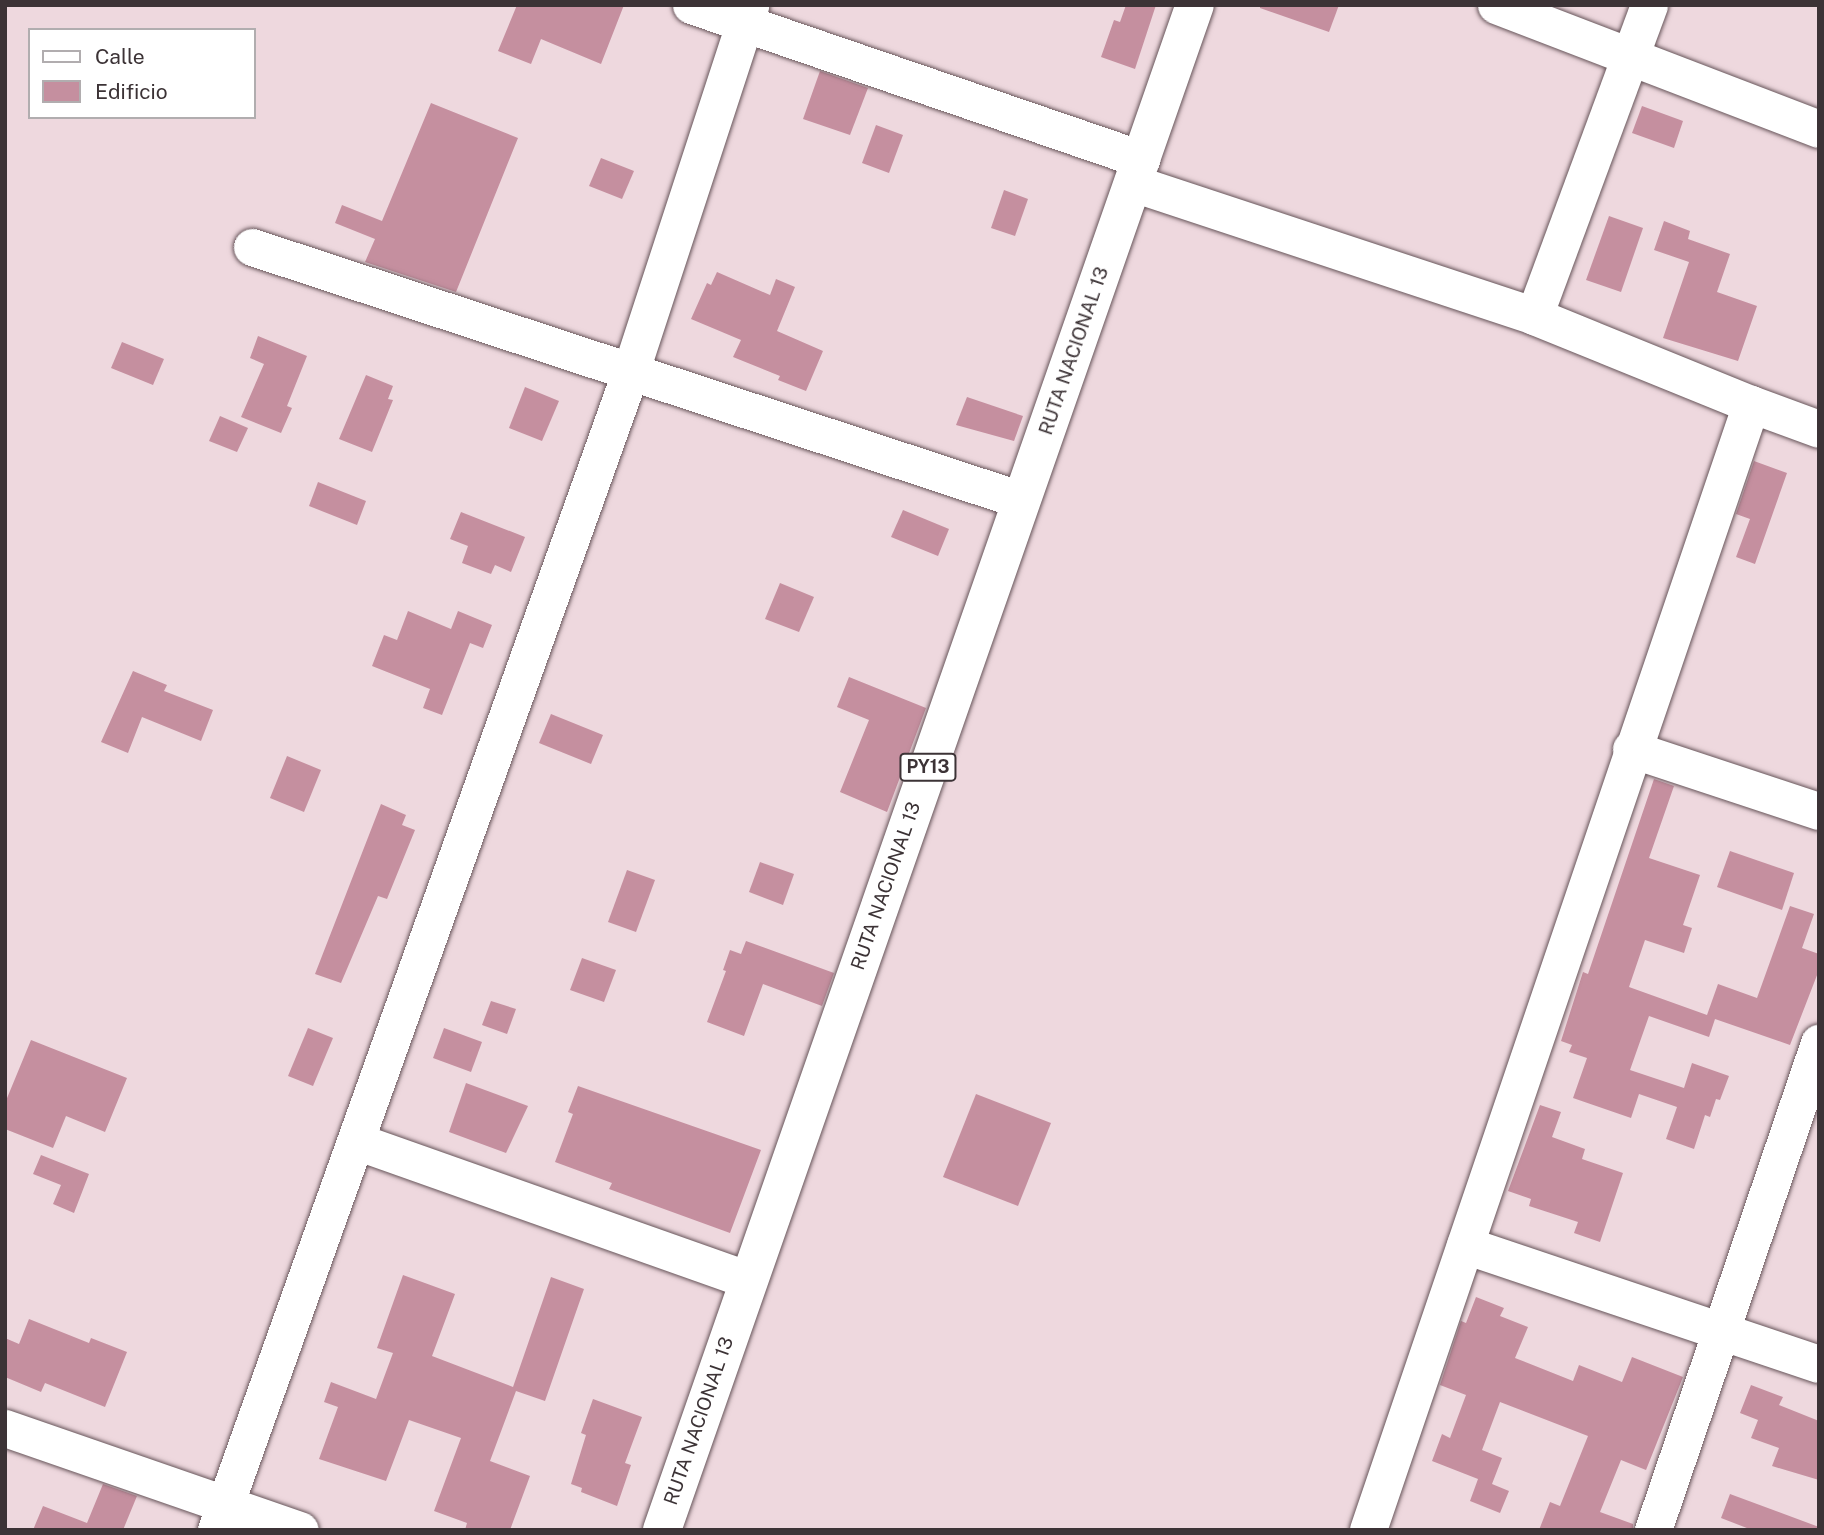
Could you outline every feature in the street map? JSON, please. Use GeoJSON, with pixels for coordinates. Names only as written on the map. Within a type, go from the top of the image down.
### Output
{"type":"FeatureCollection","features":[{"type":"Feature","properties":{"kind":"highway","name":"RUTA NACIONAL 13"},"geometry":{"type":"LineString","coordinates":[[662,1530],[1195,5]]}},
{"type":"Feature","properties":{"kind":"street"},"geometry":{"type":"LineString","coordinates":[[691,5],[747,14],[1137,171],[1534,316],[1819,429]]}},
{"type":"Feature","properties":{"kind":"street"},"geometry":{"type":"LineString","coordinates":[[1496,5],[1632,60],[1819,130]]}},
{"type":"Feature","properties":{"kind":"street"},"geometry":{"type":"LineString","coordinates":[[1534,316],[1632,60],[1649,5]]}},
{"type":"Feature","properties":{"kind":"street"},"geometry":{"type":"LineString","coordinates":[[221,1518],[630,373],[747,14]]}},
{"type":"Feature","properties":{"kind":"street"},"geometry":{"type":"LineString","coordinates":[[252,247],[1021,500]]}},
{"type":"Feature","properties":{"kind":"street"},"geometry":{"type":"LineString","coordinates":[[1368,1530],[1631,749],[1751,404]]}},
{"type":"Feature","properties":{"kind":"street"},"geometry":{"type":"LineString","coordinates":[[1631,749],[1819,811]]}},
{"type":"Feature","properties":{"kind":"street"},"geometry":{"type":"LineString","coordinates":[[1653,1530],[1819,1043]]}},
{"type":"Feature","properties":{"kind":"street"},"geometry":{"type":"LineString","coordinates":[[356,1141],[748,1280]]}},
{"type":"Feature","properties":{"kind":"street"},"geometry":{"type":"LineString","coordinates":[[1465,1245],[1819,1364]]}},
{"type":"Feature","properties":{"kind":"street"},"geometry":{"type":"LineString","coordinates":[[5,1428],[221,1518],[300,1530]]}},
{"type":"Feature","properties":{"kind":"building"},"geometry":{"type":"Polygon","coordinates":[[[517,5],[624,5],[601,64],[541,39],[531,64],[498,51],[517,5]]]}},
{"type":"Feature","properties":{"kind":"building"},"geometry":{"type":"Polygon","coordinates":[[[1126,5],[1156,5],[1135,69],[1101,57],[1114,20],[1120,22],[1126,5]]]}},
{"type":"Feature","properties":{"kind":"building"},"geometry":{"type":"Polygon","coordinates":[[[1260,5],[1339,5],[1329,32],[1260,8],[1260,5]]]}},
{"type":"Feature","properties":{"kind":"building"},"geometry":{"type":"Polygon","coordinates":[[[820,71],[868,88],[850,135],[803,119],[820,71]]]}},
{"type":"Feature","properties":{"kind":"building"},"geometry":{"type":"Polygon","coordinates":[[[431,103],[518,138],[456,292],[365,262],[375,239],[335,223],[342,205],[382,221],[431,103]]]}},
{"type":"Feature","properties":{"kind":"building"},"geometry":{"type":"Polygon","coordinates":[[[1642,106],[1683,121],[1674,148],[1632,133],[1642,106]]]}},
{"type":"Feature","properties":{"kind":"building"},"geometry":{"type":"Polygon","coordinates":[[[876,125],[903,135],[889,173],[862,163],[876,125]]]}},
{"type":"Feature","properties":{"kind":"building"},"geometry":{"type":"Polygon","coordinates":[[[601,158],[634,171],[622,199],[589,186],[601,158]]]}},
{"type":"Feature","properties":{"kind":"building"},"geometry":{"type":"Polygon","coordinates":[[[1004,190],[1028,199],[1015,236],[991,228],[1004,190]]]}},
{"type":"Feature","properties":{"kind":"building"},"geometry":{"type":"Polygon","coordinates":[[[1609,216],[1643,228],[1621,292],[1586,280],[1609,216]]]}},
{"type":"Feature","properties":{"kind":"building"},"geometry":{"type":"Polygon","coordinates":[[[1664,221],[1690,231],[1688,239],[1730,254],[1717,292],[1757,306],[1738,361],[1663,338],[1689,262],[1654,250],[1664,221]]]}},
{"type":"Feature","properties":{"kind":"building"},"geometry":{"type":"Polygon","coordinates":[[[717,272],[770,295],[776,279],[795,287],[777,331],[823,351],[806,391],[778,380],[780,376],[733,357],[741,340],[691,319],[707,283],[711,285],[717,272]]]}},
{"type":"Feature","properties":{"kind":"building"},"geometry":{"type":"Polygon","coordinates":[[[258,336],[307,356],[287,406],[292,408],[281,433],[241,417],[264,364],[250,358],[258,336]]]}},
{"type":"Feature","properties":{"kind":"building"},"geometry":{"type":"Polygon","coordinates":[[[122,342],[164,359],[153,385],[111,368],[122,342]]]}},
{"type":"Feature","properties":{"kind":"building"},"geometry":{"type":"Polygon","coordinates":[[[366,375],[393,386],[388,399],[393,400],[372,452],[339,439],[366,375]]]}},
{"type":"Feature","properties":{"kind":"building"},"geometry":{"type":"Polygon","coordinates":[[[525,387],[559,401],[542,441],[509,428],[525,387]]]}},
{"type":"Feature","properties":{"kind":"building"},"geometry":{"type":"Polygon","coordinates":[[[967,397],[1023,416],[1014,441],[956,425],[967,397]]]}},
{"type":"Feature","properties":{"kind":"building"},"geometry":{"type":"Polygon","coordinates":[[[220,416],[248,428],[237,452],[209,441],[220,416]]]}},
{"type":"Feature","properties":{"kind":"building"},"geometry":{"type":"Polygon","coordinates":[[[1754,461],[1787,473],[1755,564],[1736,557],[1750,519],[1736,514],[1754,461]]]}},
{"type":"Feature","properties":{"kind":"building"},"geometry":{"type":"Polygon","coordinates":[[[318,482],[366,501],[357,525],[309,506],[318,482]]]}},
{"type":"Feature","properties":{"kind":"building"},"geometry":{"type":"Polygon","coordinates":[[[903,510],[949,529],[938,556],[891,537],[903,510]]]}},
{"type":"Feature","properties":{"kind":"building"},"geometry":{"type":"Polygon","coordinates":[[[461,512],[525,537],[511,572],[495,565],[491,574],[462,563],[468,546],[450,539],[461,512]]]}},
{"type":"Feature","properties":{"kind":"building"},"geometry":{"type":"Polygon","coordinates":[[[780,583],[814,597],[799,632],[765,619],[780,583]]]}},
{"type":"Feature","properties":{"kind":"building"},"geometry":{"type":"Polygon","coordinates":[[[408,611],[451,629],[458,611],[492,625],[483,648],[470,643],[442,715],[423,708],[430,689],[372,666],[384,635],[397,640],[408,611]]]}},
{"type":"Feature","properties":{"kind":"building"},"geometry":{"type":"Polygon","coordinates":[[[133,671],[167,685],[164,691],[213,710],[201,741],[142,717],[128,753],[101,742],[133,671]]]}},
{"type":"Feature","properties":{"kind":"building"},"geometry":{"type":"Polygon","coordinates":[[[849,677],[926,708],[887,812],[840,792],[869,720],[837,707],[849,677]]]}},
{"type":"Feature","properties":{"kind":"building"},"geometry":{"type":"Polygon","coordinates":[[[551,714],[603,735],[591,764],[539,743],[551,714]]]}},
{"type":"Feature","properties":{"kind":"building"},"geometry":{"type":"Polygon","coordinates":[[[287,756],[321,770],[304,812],[270,798],[287,756]]]}},
{"type":"Feature","properties":{"kind":"building"},"geometry":{"type":"Polygon","coordinates":[[[1654,779],[1674,786],[1649,858],[1700,875],[1683,925],[1692,928],[1684,953],[1645,940],[1629,987],[1707,1015],[1718,984],[1757,998],[1790,906],[1814,914],[1802,948],[1819,954],[1819,970],[1790,1045],[1715,1019],[1709,1037],[1649,1016],[1630,1070],[1684,1088],[1692,1063],[1729,1076],[1720,1100],[1716,1099],[1710,1117],[1705,1115],[1694,1149],[1666,1139],[1677,1107],[1639,1094],[1631,1118],[1573,1098],[1587,1058],[1569,1052],[1572,1045],[1561,1041],[1583,972],[1588,974],[1654,779]]]}},
{"type":"Feature","properties":{"kind":"building"},"geometry":{"type":"Polygon","coordinates":[[[381,804],[406,815],[402,825],[415,830],[387,899],[378,896],[341,983],[315,974],[381,804]]]}},
{"type":"Feature","properties":{"kind":"building"},"geometry":{"type":"Polygon","coordinates":[[[1730,851],[1794,873],[1782,910],[1717,887],[1730,851]]]}},
{"type":"Feature","properties":{"kind":"building"},"geometry":{"type":"Polygon","coordinates":[[[760,862],[794,874],[783,905],[749,892],[760,862]]]}},
{"type":"Feature","properties":{"kind":"building"},"geometry":{"type":"Polygon","coordinates":[[[627,870],[655,880],[636,932],[608,922],[627,870]]]}},
{"type":"Feature","properties":{"kind":"building"},"geometry":{"type":"Polygon","coordinates":[[[746,941],[834,973],[822,1006],[763,984],[744,1036],[707,1022],[726,971],[723,970],[730,950],[741,954],[746,941]]]}},
{"type":"Feature","properties":{"kind":"building"},"geometry":{"type":"Polygon","coordinates":[[[582,958],[616,970],[604,1002],[570,990],[582,958]]]}},
{"type":"Feature","properties":{"kind":"building"},"geometry":{"type":"Polygon","coordinates":[[[491,1001],[516,1009],[507,1034],[482,1025],[491,1001]]]}},
{"type":"Feature","properties":{"kind":"building"},"geometry":{"type":"Polygon","coordinates":[[[308,1028],[333,1038],[313,1086],[288,1076],[308,1028]]]}},
{"type":"Feature","properties":{"kind":"building"},"geometry":{"type":"Polygon","coordinates":[[[444,1028],[482,1042],[471,1072],[433,1058],[444,1028]]]}},
{"type":"Feature","properties":{"kind":"building"},"geometry":{"type":"Polygon","coordinates":[[[31,1040],[127,1078],[105,1132],[66,1116],[53,1148],[5,1129],[5,1103],[31,1040]]]}},
{"type":"Feature","properties":{"kind":"building"},"geometry":{"type":"Polygon","coordinates":[[[466,1083],[528,1106],[506,1153],[449,1132],[466,1083]]]}},
{"type":"Feature","properties":{"kind":"building"},"geometry":{"type":"Polygon","coordinates":[[[578,1086],[761,1150],[730,1233],[609,1189],[612,1183],[555,1162],[573,1114],[568,1112],[578,1086]]]}},
{"type":"Feature","properties":{"kind":"building"},"geometry":{"type":"Polygon","coordinates":[[[976,1094],[1051,1123],[1018,1206],[943,1177],[976,1094]]]}},
{"type":"Feature","properties":{"kind":"building"},"geometry":{"type":"Polygon","coordinates":[[[1540,1105],[1561,1112],[1552,1137],[1585,1149],[1582,1159],[1623,1173],[1600,1242],[1574,1233],[1578,1222],[1529,1206],[1531,1199],[1508,1191],[1540,1105]]]}},
{"type":"Feature","properties":{"kind":"building"},"geometry":{"type":"Polygon","coordinates":[[[41,1155],[89,1174],[74,1213],[53,1204],[61,1185],[33,1174],[41,1155]]]}},
{"type":"Feature","properties":{"kind":"building"},"geometry":{"type":"Polygon","coordinates":[[[403,1275],[455,1294],[432,1356],[513,1387],[551,1277],[584,1289],[545,1401],[516,1391],[490,1461],[530,1476],[510,1530],[465,1530],[467,1523],[434,1511],[461,1438],[409,1420],[386,1481],[319,1459],[338,1407],[324,1402],[331,1382],[376,1399],[393,1353],[377,1348],[403,1275]]]}},
{"type":"Feature","properties":{"kind":"building"},"geometry":{"type":"Polygon","coordinates":[[[1476,1297],[1504,1308],[1500,1316],[1528,1327],[1515,1358],[1573,1381],[1579,1365],[1622,1382],[1632,1357],[1683,1377],[1646,1470],[1621,1460],[1600,1512],[1633,1524],[1633,1530],[1539,1530],[1550,1502],[1560,1506],[1588,1436],[1500,1402],[1482,1450],[1502,1458],[1492,1484],[1509,1491],[1500,1513],[1470,1501],[1478,1479],[1432,1461],[1442,1434],[1450,1438],[1466,1395],[1440,1385],[1461,1321],[1466,1323],[1476,1297]]]}},
{"type":"Feature","properties":{"kind":"building"},"geometry":{"type":"Polygon","coordinates":[[[29,1319],[89,1343],[91,1338],[127,1352],[105,1407],[45,1383],[41,1392],[5,1377],[5,1338],[19,1344],[29,1319]]]}},
{"type":"Feature","properties":{"kind":"building"},"geometry":{"type":"Polygon","coordinates":[[[1751,1385],[1783,1397],[1779,1405],[1819,1421],[1819,1480],[1772,1466],[1779,1448],[1751,1438],[1758,1420],[1740,1413],[1751,1385]]]}},
{"type":"Feature","properties":{"kind":"building"},"geometry":{"type":"Polygon","coordinates":[[[593,1399],[642,1417],[625,1463],[631,1465],[617,1506],[581,1492],[582,1488],[571,1484],[586,1435],[581,1433],[593,1399]]]}},
{"type":"Feature","properties":{"kind":"building"},"geometry":{"type":"Polygon","coordinates":[[[103,1484],[137,1496],[123,1530],[33,1530],[43,1506],[87,1523],[103,1484]]]}},
{"type":"Feature","properties":{"kind":"building"},"geometry":{"type":"Polygon","coordinates":[[[1730,1494],[1819,1527],[1819,1530],[1752,1530],[1721,1518],[1730,1494]]]}}]}
